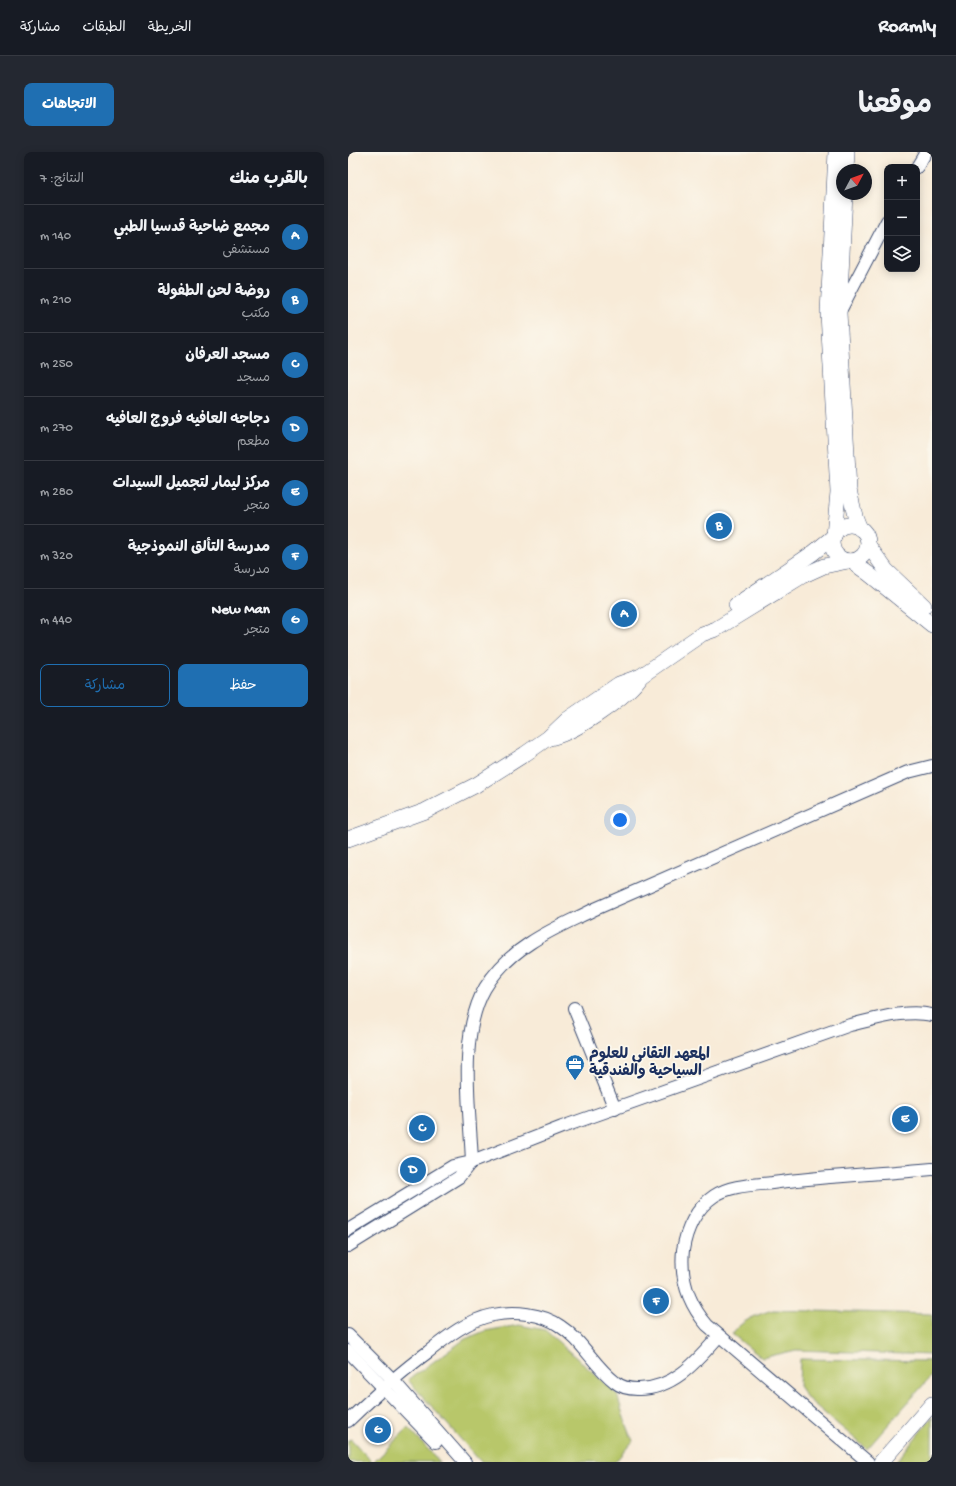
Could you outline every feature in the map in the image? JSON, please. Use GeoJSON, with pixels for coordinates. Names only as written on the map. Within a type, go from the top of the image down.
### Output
{"type":"FeatureCollection","features":[{"type":"Feature","properties":{"kind":"main road"},"geometry":{"type":"LineString","coordinates":[[836,152],[828,313],[838,492],[834,549],[842,559],[850,561],[869,574],[932,626]]}},
{"type":"Feature","properties":{"kind":"main road"},"geometry":{"type":"LineString","coordinates":[[846,164],[847,152]]}},
{"type":"Feature","properties":{"kind":"main road"},"geometry":{"type":"LineString","coordinates":[[702,634],[716,629],[813,570],[850,561],[862,556],[868,545],[868,539],[860,529],[855,516],[849,490],[839,313],[845,200]]}},
{"type":"Feature","properties":{"kind":"main road"},"geometry":{"type":"LineString","coordinates":[[348,839],[398,822],[451,798],[501,770],[548,738],[568,719],[619,684],[641,676],[702,634],[716,618],[813,553],[839,530],[846,526],[853,526],[860,529]]}},
{"type":"Feature","properties":{"kind":"main road"},"geometry":{"type":"LineString","coordinates":[[868,545],[893,578],[932,613]]}},
{"type":"Feature","properties":{"kind":"main road"},"geometry":{"type":"LineString","coordinates":[[880,1462],[932,1404]]}},
{"type":"Feature","properties":{"kind":"street"},"geometry":{"type":"LineString","coordinates":[[919,164],[926,152]]}},
{"type":"Feature","properties":{"kind":"street"},"geometry":{"type":"LineString","coordinates":[[839,313],[884,227]]}},
{"type":"Feature","properties":{"kind":"street"},"geometry":{"type":"LineString","coordinates":[[348,1246],[459,1177],[472,1162],[468,1062],[472,1027],[485,988],[513,956],[553,929],[595,909],[908,772],[932,766]]}},
{"type":"Feature","properties":{"kind":"street"},"geometry":{"type":"LineString","coordinates":[[574,1008],[615,1108]]}},
{"type":"Feature","properties":{"kind":"street"},"geometry":{"type":"LineString","coordinates":[[348,1230],[447,1168],[458,1164],[472,1162],[615,1108],[850,1025],[887,1016],[924,1013],[932,1015]]}},
{"type":"Feature","properties":{"kind":"street"},"geometry":{"type":"LineString","coordinates":[[868,1462],[718,1337],[696,1313],[689,1298],[682,1263],[684,1243],[688,1229],[696,1215],[707,1201],[725,1190],[737,1187],[788,1181],[932,1169]]}},
{"type":"Feature","properties":{"kind":"street"},"geometry":{"type":"LineString","coordinates":[[348,1421],[387,1383],[461,1327],[493,1315],[510,1313],[527,1314],[544,1318],[560,1325],[615,1383],[628,1389],[650,1388],[671,1380],[694,1363],[718,1337]]}},
{"type":"Feature","properties":{"kind":"street"},"geometry":{"type":"LineString","coordinates":[[348,1335],[387,1383],[456,1462]]}},
{"type":"Feature","properties":{"kind":"street"},"geometry":{"type":"LineString","coordinates":[[348,1351],[387,1383],[465,1462]]}},
{"type":"Feature","properties":{"kind":"green space"},"geometry":{"type":"Polygon","coordinates":[[[773,1310],[932,1314],[932,1355],[796,1350],[762,1358],[732,1334],[740,1325],[750,1319],[773,1310]]]}},
{"type":"Feature","properties":{"kind":"green space"},"geometry":{"type":"Polygon","coordinates":[[[519,1325],[545,1330],[617,1394],[633,1441],[615,1462],[481,1462],[408,1380],[465,1339],[485,1331],[519,1325]]]}},
{"type":"Feature","properties":{"kind":"green space"},"geometry":{"type":"Polygon","coordinates":[[[800,1359],[932,1361],[932,1375],[867,1449],[808,1399],[799,1386],[800,1359]]]}},
{"type":"Feature","properties":{"kind":"green space"},"geometry":{"type":"Polygon","coordinates":[[[932,1417],[932,1462],[896,1462],[932,1417]]]}},
{"type":"Feature","properties":{"kind":"green space"},"geometry":{"type":"Polygon","coordinates":[[[408,1428],[440,1462],[373,1462],[408,1428]]]}},
{"type":"Feature","properties":{"kind":"green space"},"geometry":{"type":"Polygon","coordinates":[[[351,1439],[372,1462],[348,1462],[348,1441],[351,1439]]]}},
{"type":"Feature","properties":{"kind":"place","name":"روضة لحن الطفولة"},"geometry":{"type":"Point","coordinates":[719,526]}},
{"type":"Feature","properties":{"kind":"place","name":"مجمع ضاحية قدسيا الطبي"},"geometry":{"type":"Point","coordinates":[624,614]}},
{"type":"Feature","properties":{"kind":"place","name":"المعهد التقاني للعلوم السياحية والفندقية"},"geometry":{"type":"Point","coordinates":[575,1081]}},
{"type":"Feature","properties":{"kind":"place","name":"مركز ليمار لتجميل السيدات"},"geometry":{"type":"Point","coordinates":[905,1119]}},
{"type":"Feature","properties":{"kind":"place","name":"مسجد العرفان"},"geometry":{"type":"Point","coordinates":[422,1128]}},
{"type":"Feature","properties":{"kind":"place","name":"دجاجه العافيه فروج العافيه"},"geometry":{"type":"Point","coordinates":[413,1170]}},
{"type":"Feature","properties":{"kind":"place","name":"مدرسة التألق النموذجية"},"geometry":{"type":"Point","coordinates":[656,1301]}},
{"type":"Feature","properties":{"kind":"place","name":"New Man"},"geometry":{"type":"Point","coordinates":[378,1430]}}]}
